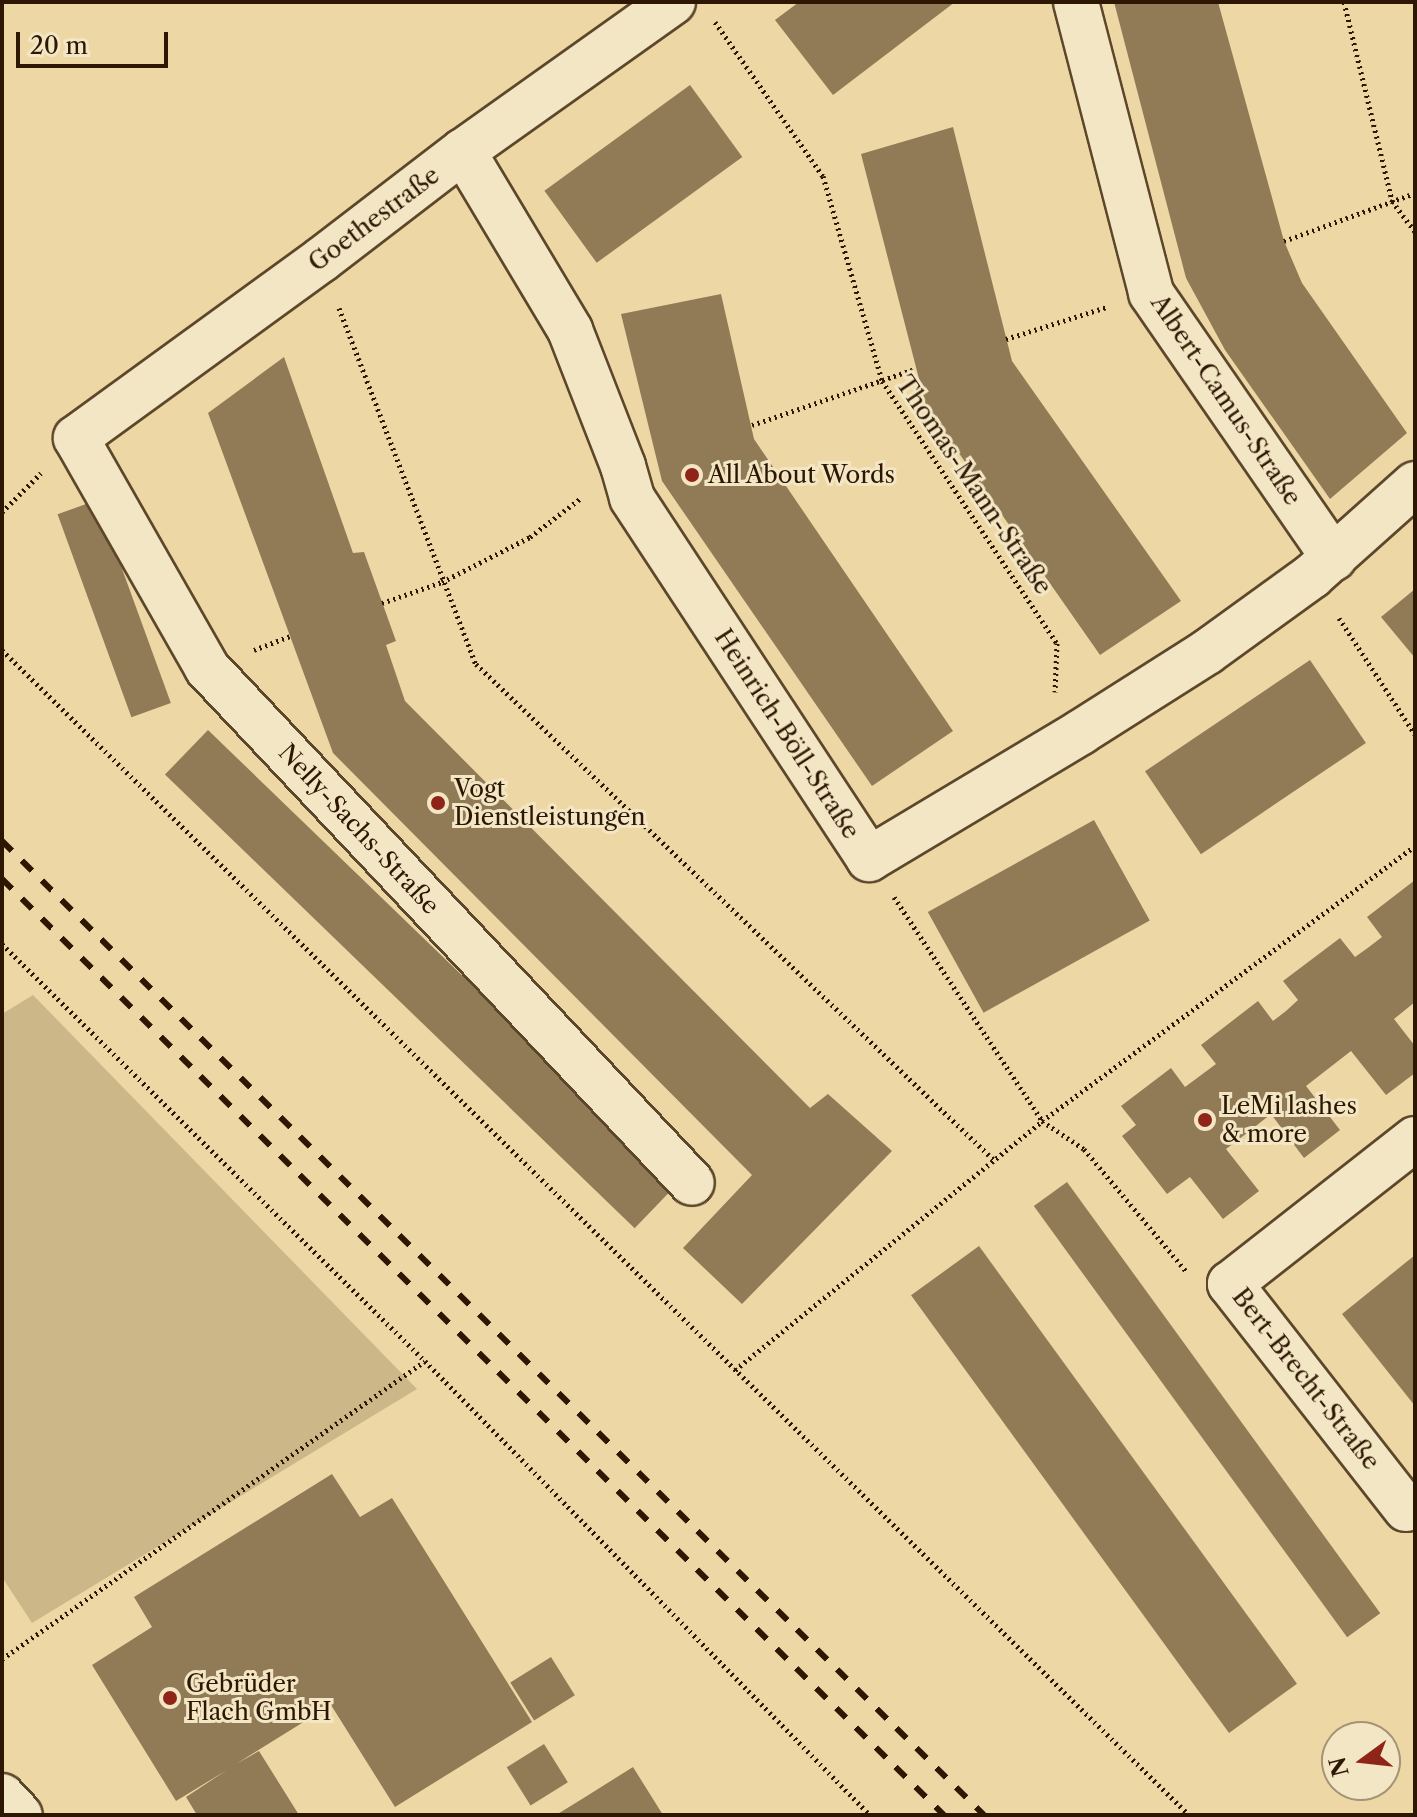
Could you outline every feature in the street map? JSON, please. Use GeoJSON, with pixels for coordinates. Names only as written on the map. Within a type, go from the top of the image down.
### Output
{"type":"FeatureCollection","features":[{"type":"Feature","properties":{"kind":"street","name":"Albert-Camus-Straße"},"geometry":{"type":"LineString","coordinates":[[1076,2],[1151,293],[1323,567]]}},
{"type":"Feature","properties":{"kind":"street","name":"Goethestraße"},"geometry":{"type":"LineString","coordinates":[[76,438],[321,260],[463,151],[691,8]]}},
{"type":"Feature","properties":{"kind":"street","name":"Heinrich-Böll-Straße"},"geometry":{"type":"LineString","coordinates":[[463,151],[570,330],[623,466],[632,498],[869,859],[1081,732],[1207,652],[1323,567],[1415,484]]}},
{"type":"Feature","properties":{"kind":"street","name":"Nelly-Sachs-Straße"},"geometry":{"type":"LineString","coordinates":[[76,438],[207,668],[692,1183]]}},
{"type":"Feature","properties":{"kind":"street","name":"Bert-Brecht-Straße"},"geometry":{"type":"LineString","coordinates":[[1406,1509],[1230,1284],[1415,1139]]}},
{"type":"Feature","properties":{"kind":"street"},"geometry":{"type":"LineString","coordinates":[[2,1796],[20,1815]]}},
{"type":"Feature","properties":{"kind":"path"},"geometry":{"type":"LineString","coordinates":[[1344,2],[1392,201],[1415,232]]}},
{"type":"Feature","properties":{"kind":"path","name":"Thomas-Mann-Straße"},"geometry":{"type":"LineString","coordinates":[[691,8],[823,176],[882,381],[1057,643],[1053,689],[1081,732]]}},
{"type":"Feature","properties":{"kind":"path"},"geometry":{"type":"LineString","coordinates":[[1284,241],[1415,193]]}},
{"type":"Feature","properties":{"kind":"path"},"geometry":{"type":"LineString","coordinates":[[321,260],[476,664],[994,1160]]}},
{"type":"Feature","properties":{"kind":"path"},"geometry":{"type":"LineString","coordinates":[[1006,339],[1151,293]]}},
{"type":"Feature","properties":{"kind":"path"},"geometry":{"type":"LineString","coordinates":[[752,425],[915,369]]}},
{"type":"Feature","properties":{"kind":"path"},"geometry":{"type":"LineString","coordinates":[[382,603],[442,582],[530,537],[623,466]]}},
{"type":"Feature","properties":{"kind":"path"},"geometry":{"type":"LineString","coordinates":[[1323,567],[1415,734]]}},
{"type":"Feature","properties":{"kind":"path"},"geometry":{"type":"LineString","coordinates":[[2,650],[1189,1815]]}},
{"type":"Feature","properties":{"kind":"path"},"geometry":{"type":"LineString","coordinates":[[735,1370],[1042,1121],[1415,846]]}},
{"type":"Feature","properties":{"kind":"path"},"geometry":{"type":"LineString","coordinates":[[869,859],[1042,1121],[1084,1149],[1181,1270],[1230,1284]]}},
{"type":"Feature","properties":{"kind":"path"},"geometry":{"type":"LineString","coordinates":[[2,944],[425,1361],[870,1815]]}},
{"type":"Feature","properties":{"kind":"path"},"geometry":{"type":"LineString","coordinates":[[2,1659],[425,1361]]}},
{"type":"Feature","properties":{"kind":"shaded area"},"geometry":{"type":"Polygon","coordinates":[[[33,995],[417,1389],[32,1623],[2,1577],[2,1014],[33,995]]]}},
{"type":"Feature","properties":{"kind":"building"},"geometry":{"type":"Polygon","coordinates":[[[799,2],[955,2],[833,95],[775,20],[799,2]]]}},
{"type":"Feature","properties":{"kind":"building"},"geometry":{"type":"Polygon","coordinates":[[[1114,2],[1218,2],[1284,241],[1302,283],[1407,433],[1330,499],[1225,350],[1186,278],[1114,2]]]}},
{"type":"Feature","properties":{"kind":"building"},"geometry":{"type":"Polygon","coordinates":[[[690,85],[742,157],[597,263],[544,191],[690,85]]]}},
{"type":"Feature","properties":{"kind":"building"},"geometry":{"type":"Polygon","coordinates":[[[953,127],[1012,361],[1181,601],[1100,655],[926,406],[861,154],[953,127]]]}},
{"type":"Feature","properties":{"kind":"building"},"geometry":{"type":"Polygon","coordinates":[[[721,294],[754,439],[953,731],[872,786],[662,481],[621,314],[721,294]]]}},
{"type":"Feature","properties":{"kind":"building"},"geometry":{"type":"Polygon","coordinates":[[[284,357],[353,553],[364,552],[396,641],[386,645],[405,701],[810,1108],[828,1094],[892,1151],[742,1304],[683,1248],[752,1175],[333,753],[208,413],[284,357]]]}},
{"type":"Feature","properties":{"kind":"building"},"geometry":{"type":"Polygon","coordinates":[[[97,500],[171,703],[131,717],[58,514],[97,500]]]}},
{"type":"Feature","properties":{"kind":"building"},"geometry":{"type":"Polygon","coordinates":[[[1415,589],[1415,658],[1381,617],[1415,589]]]}},
{"type":"Feature","properties":{"kind":"building"},"geometry":{"type":"Polygon","coordinates":[[[1310,660],[1366,743],[1201,854],[1145,771],[1310,660]]]}},
{"type":"Feature","properties":{"kind":"building"},"geometry":{"type":"Polygon","coordinates":[[[208,730],[678,1184],[635,1228],[165,775],[208,730]]]}},
{"type":"Feature","properties":{"kind":"building"},"geometry":{"type":"Polygon","coordinates":[[[1094,820],[1150,921],[984,1013],[928,912],[1094,820]]]}},
{"type":"Feature","properties":{"kind":"building"},"geometry":{"type":"Polygon","coordinates":[[[1415,880],[1415,1002],[1394,1019],[1415,1046],[1415,1073],[1386,1095],[1351,1051],[1306,1086],[1340,1130],[1304,1158],[1271,1114],[1226,1149],[1259,1191],[1223,1219],[1190,1177],[1167,1194],[1122,1136],[1136,1125],[1121,1106],[1171,1068],[1185,1087],[1216,1064],[1201,1045],[1258,1001],[1273,1021],[1298,1000],[1283,981],[1340,938],[1355,957],[1369,947],[1382,937],[1367,917],[1415,880]]]}},
{"type":"Feature","properties":{"kind":"building"},"geometry":{"type":"Polygon","coordinates":[[[1067,1182],[1380,1613],[1347,1637],[1034,1206],[1067,1182]]]}},
{"type":"Feature","properties":{"kind":"building"},"geometry":{"type":"Polygon","coordinates":[[[979,1246],[1297,1684],[1229,1733],[911,1295],[979,1246]]]}},
{"type":"Feature","properties":{"kind":"building"},"geometry":{"type":"Polygon","coordinates":[[[1415,1255],[1415,1406],[1342,1314],[1415,1255]]]}},
{"type":"Feature","properties":{"kind":"building"},"geometry":{"type":"Polygon","coordinates":[[[332,1474],[360,1517],[392,1498],[532,1722],[395,1807],[331,1705],[236,1764],[259,1751],[299,1815],[197,1815],[186,1797],[227,1770],[176,1801],[92,1665],[152,1627],[134,1597],[332,1474]]]}},
{"type":"Feature","properties":{"kind":"building"},"geometry":{"type":"Polygon","coordinates":[[[551,1657],[575,1695],[534,1721],[510,1682],[551,1657]]]}},
{"type":"Feature","properties":{"kind":"building"},"geometry":{"type":"Polygon","coordinates":[[[544,1744],[568,1782],[531,1805],[507,1767],[544,1744]]]}},
{"type":"Feature","properties":{"kind":"building"},"geometry":{"type":"Polygon","coordinates":[[[633,1767],[663,1815],[556,1815],[582,1799],[633,1767]]]}},
{"type":"Feature","properties":{"kind":"railway"},"geometry":{"type":"LineString","coordinates":[[2,841],[984,1815]]}},
{"type":"Feature","properties":{"kind":"railway"},"geometry":{"type":"LineString","coordinates":[[2,879],[944,1815]]}},
{"type":"Feature","properties":{"kind":"place","name":"All About Words"},"geometry":{"type":"Point","coordinates":[692,475]}},
{"type":"Feature","properties":{"kind":"place","name":"Vogt Dienstleistungen"},"geometry":{"type":"Point","coordinates":[438,803]}},
{"type":"Feature","properties":{"kind":"place","name":"LeMi lashes & more"},"geometry":{"type":"Point","coordinates":[1205,1120]}},
{"type":"Feature","properties":{"kind":"place","name":"Gebrüder Flach GmbH"},"geometry":{"type":"Point","coordinates":[170,1698]}}]}
